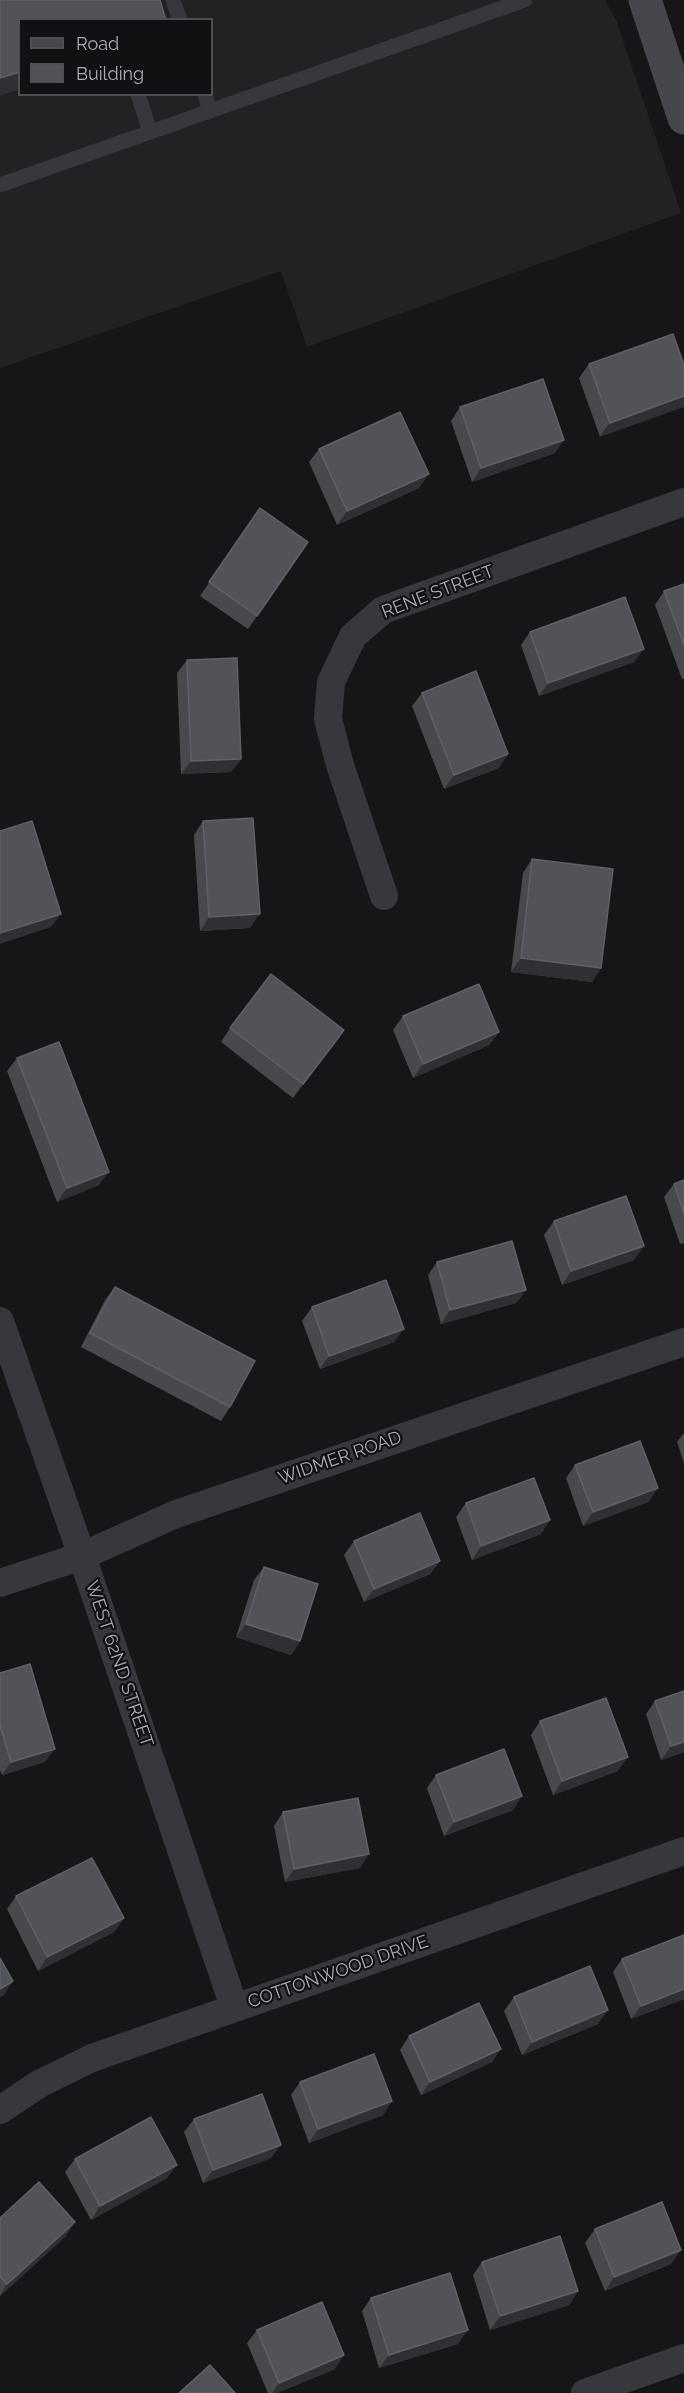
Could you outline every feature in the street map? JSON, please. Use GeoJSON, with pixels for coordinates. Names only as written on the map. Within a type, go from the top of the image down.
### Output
{"type":"FeatureCollection","features":[{"type":"Feature","properties":{"kind":"street"},"geometry":{"type":"LineString","coordinates":[[645,0],[684,118]]}},
{"type":"Feature","properties":{"kind":"street","name":"RENE STREET"},"geometry":{"type":"LineString","coordinates":[[384,896],[340,765],[328,719],[331,682],[353,636],[383,610],[684,502]]}},
{"type":"Feature","properties":{"kind":"street","name":"WEST 62ND STREET"},"geometry":{"type":"LineString","coordinates":[[0,1321],[234,2007]]}},
{"type":"Feature","properties":{"kind":"street","name":"WIDMER ROAD"},"geometry":{"type":"LineString","coordinates":[[0,1583],[82,1556],[176,1514],[684,1342]]}},
{"type":"Feature","properties":{"kind":"street","name":"COTTONWOOD DRIVE"},"geometry":{"type":"LineString","coordinates":[[0,2110],[39,2084],[92,2058],[684,1851]]}},
{"type":"Feature","properties":{"kind":"street"},"geometry":{"type":"LineString","coordinates":[[585,2393],[684,2358]]}},
{"type":"Feature","properties":{"kind":"lane"},"geometry":{"type":"LineString","coordinates":[[173,0],[179,18]]}},
{"type":"Feature","properties":{"kind":"lane"},"geometry":{"type":"LineString","coordinates":[[0,185],[516,2]]}},
{"type":"Feature","properties":{"kind":"lane"},"geometry":{"type":"LineString","coordinates":[[139,96],[150,132]]}},
{"type":"Feature","properties":{"kind":"lane"},"geometry":{"type":"LineString","coordinates":[[206,96],[210,111]]}},
{"type":"Feature","properties":{"kind":"shaded area"},"geometry":{"type":"Polygon","coordinates":[[[0,0],[605,0],[617,22],[681,213],[307,347],[281,271],[0,368],[0,0]]]}},
{"type":"Feature","properties":{"kind":"building"},"geometry":{"type":"Polygon","coordinates":[[[0,0],[160,0],[165,18],[18,18],[18,73],[0,78],[0,0]]]}},
{"type":"Feature","properties":{"kind":"building"},"geometry":{"type":"Polygon","coordinates":[[[673,334],[684,365],[684,396],[610,423],[589,364],[673,334]]]}},
{"type":"Feature","properties":{"kind":"building"},"geometry":{"type":"Polygon","coordinates":[[[543,379],[564,440],[481,468],[460,407],[543,379]]]}},
{"type":"Feature","properties":{"kind":"building"},"geometry":{"type":"Polygon","coordinates":[[[400,412],[429,474],[347,511],[319,449],[400,412]]]}},
{"type":"Feature","properties":{"kind":"building"},"geometry":{"type":"Polygon","coordinates":[[[260,508],[308,542],[257,616],[209,582],[260,508]]]}},
{"type":"Feature","properties":{"kind":"building"},"geometry":{"type":"Polygon","coordinates":[[[684,584],[684,645],[664,591],[684,584]]]}},
{"type":"Feature","properties":{"kind":"building"},"geometry":{"type":"Polygon","coordinates":[[[625,597],[644,649],[548,683],[530,632],[625,597]]]}},
{"type":"Feature","properties":{"kind":"building"},"geometry":{"type":"Polygon","coordinates":[[[237,658],[241,759],[191,761],[187,660],[237,658]]]}},
{"type":"Feature","properties":{"kind":"building"},"geometry":{"type":"Polygon","coordinates":[[[476,671],[508,754],[454,775],[422,693],[476,671]]]}},
{"type":"Feature","properties":{"kind":"building"},"geometry":{"type":"Polygon","coordinates":[[[253,818],[260,914],[209,917],[203,821],[253,818]]]}},
{"type":"Feature","properties":{"kind":"building"},"geometry":{"type":"Polygon","coordinates":[[[32,821],[61,914],[0,933],[0,831],[32,821]]]}},
{"type":"Feature","properties":{"kind":"building"},"geometry":{"type":"Polygon","coordinates":[[[532,859],[613,869],[601,968],[521,958],[532,859]]]}},
{"type":"Feature","properties":{"kind":"building"},"geometry":{"type":"Polygon","coordinates":[[[271,974],[344,1030],[303,1084],[230,1028],[271,974]]]}},
{"type":"Feature","properties":{"kind":"building"},"geometry":{"type":"Polygon","coordinates":[[[479,984],[499,1032],[423,1064],[403,1016],[479,984]]]}},
{"type":"Feature","properties":{"kind":"building"},"geometry":{"type":"Polygon","coordinates":[[[59,1042],[109,1172],[67,1188],[17,1058],[59,1042]]]}},
{"type":"Feature","properties":{"kind":"building"},"geometry":{"type":"Polygon","coordinates":[[[684,1180],[684,1213],[674,1184],[684,1180]]]}},
{"type":"Feature","properties":{"kind":"building"},"geometry":{"type":"Polygon","coordinates":[[[626,1196],[644,1246],[571,1271],[554,1221],[626,1196]]]}},
{"type":"Feature","properties":{"kind":"building"},"geometry":{"type":"Polygon","coordinates":[[[512,1241],[526,1290],[450,1310],[437,1262],[512,1241]]]}},
{"type":"Feature","properties":{"kind":"building"},"geometry":{"type":"Polygon","coordinates":[[[386,1280],[404,1329],[329,1356],[312,1307],[386,1280]]]}},
{"type":"Feature","properties":{"kind":"building"},"geometry":{"type":"Polygon","coordinates":[[[115,1287],[255,1361],[230,1407],[90,1333],[115,1287]]]}},
{"type":"Feature","properties":{"kind":"building"},"geometry":{"type":"Polygon","coordinates":[[[640,1441],[658,1488],[593,1512],[575,1465],[640,1441]]]}},
{"type":"Feature","properties":{"kind":"building"},"geometry":{"type":"Polygon","coordinates":[[[534,1478],[550,1520],[481,1546],[466,1503],[534,1478]]]}},
{"type":"Feature","properties":{"kind":"building"},"geometry":{"type":"Polygon","coordinates":[[[420,1513],[440,1561],[374,1589],[354,1541],[420,1513]]]}},
{"type":"Feature","properties":{"kind":"building"},"geometry":{"type":"Polygon","coordinates":[[[264,1567],[318,1584],[300,1641],[246,1624],[264,1567]]]}},
{"type":"Feature","properties":{"kind":"building"},"geometry":{"type":"Polygon","coordinates":[[[30,1664],[55,1749],[11,1762],[0,1725],[0,1673],[30,1664]]]}},
{"type":"Feature","properties":{"kind":"building"},"geometry":{"type":"Polygon","coordinates":[[[684,1691],[684,1742],[671,1746],[655,1701],[684,1691]]]}},
{"type":"Feature","properties":{"kind":"building"},"geometry":{"type":"Polygon","coordinates":[[[606,1698],[628,1757],[562,1781],[540,1721],[606,1698]]]}},
{"type":"Feature","properties":{"kind":"building"},"geometry":{"type":"Polygon","coordinates":[[[504,1749],[522,1796],[454,1822],[436,1775],[504,1749]]]}},
{"type":"Feature","properties":{"kind":"building"},"geometry":{"type":"Polygon","coordinates":[[[358,1798],[369,1854],[294,1869],[283,1812],[358,1798]]]}},
{"type":"Feature","properties":{"kind":"building"},"geometry":{"type":"Polygon","coordinates":[[[92,1858],[124,1918],[47,1957],[16,1896],[92,1858]]]}},
{"type":"Feature","properties":{"kind":"building"},"geometry":{"type":"Polygon","coordinates":[[[684,1935],[684,1989],[641,2006],[622,1959],[684,1935]]]}},
{"type":"Feature","properties":{"kind":"building"},"geometry":{"type":"Polygon","coordinates":[[[0,1958],[13,1981],[0,1989],[0,1958]]]}},
{"type":"Feature","properties":{"kind":"building"},"geometry":{"type":"Polygon","coordinates":[[[590,1966],[608,2010],[532,2042],[514,1997],[590,1966]]]}},
{"type":"Feature","properties":{"kind":"building"},"geometry":{"type":"Polygon","coordinates":[[[479,2003],[501,2049],[430,2082],[409,2036],[479,2003]]]}},
{"type":"Feature","properties":{"kind":"building"},"geometry":{"type":"Polygon","coordinates":[[[374,2054],[392,2101],[318,2129],[300,2082],[374,2054]]]}},
{"type":"Feature","properties":{"kind":"building"},"geometry":{"type":"Polygon","coordinates":[[[262,2094],[281,2145],[213,2170],[194,2119],[262,2094]]]}},
{"type":"Feature","properties":{"kind":"building"},"geometry":{"type":"Polygon","coordinates":[[[151,2117],[177,2165],[100,2206],[75,2159],[151,2117]]]}},
{"type":"Feature","properties":{"kind":"building"},"geometry":{"type":"Polygon","coordinates":[[[39,2182],[75,2222],[7,2284],[0,2276],[0,2218],[39,2182]]]}},
{"type":"Feature","properties":{"kind":"building"},"geometry":{"type":"Polygon","coordinates":[[[662,2202],[681,2250],[614,2277],[595,2229],[662,2202]]]}},
{"type":"Feature","properties":{"kind":"building"},"geometry":{"type":"Polygon","coordinates":[[[560,2236],[578,2291],[500,2316],[482,2262],[560,2236]]]}},
{"type":"Feature","properties":{"kind":"building"},"geometry":{"type":"Polygon","coordinates":[[[450,2273],[468,2330],[389,2355],[371,2298],[450,2273]]]}},
{"type":"Feature","properties":{"kind":"building"},"geometry":{"type":"Polygon","coordinates":[[[322,2302],[344,2355],[279,2383],[257,2330],[322,2302]]]}},
{"type":"Feature","properties":{"kind":"building"},"geometry":{"type":"Polygon","coordinates":[[[210,2365],[235,2393],[179,2393],[210,2365]]]}}]}
